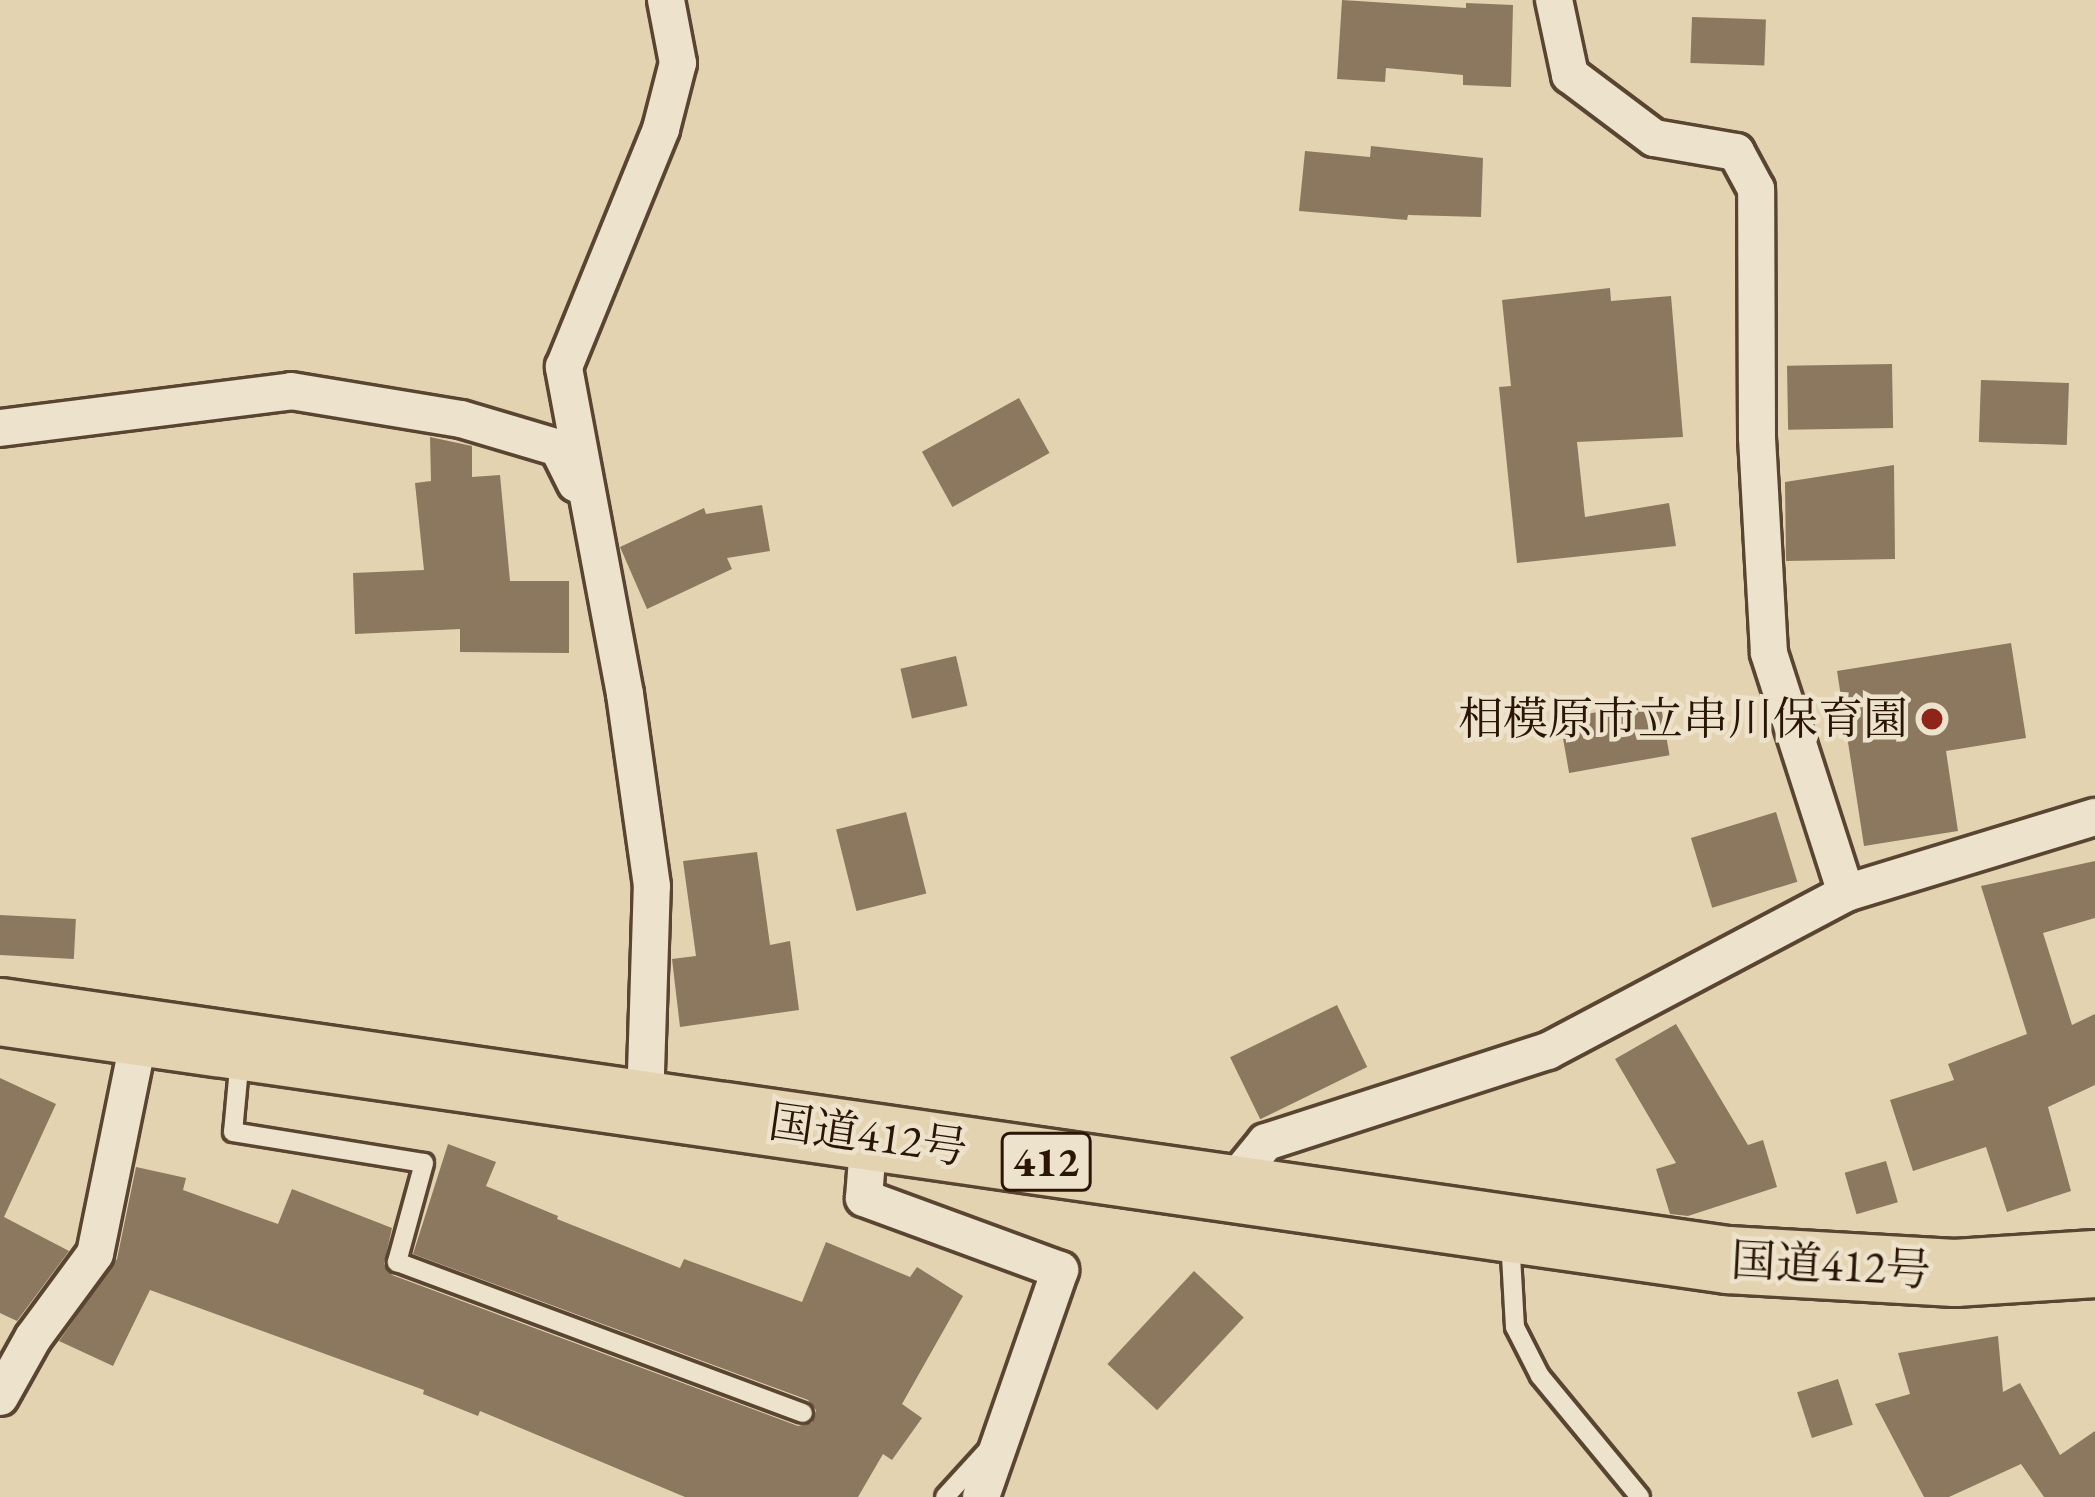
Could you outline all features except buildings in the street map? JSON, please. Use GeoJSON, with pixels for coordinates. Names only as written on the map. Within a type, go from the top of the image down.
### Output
{"type":"FeatureCollection","features":[{"type":"Feature","properties":{"kind":"highway","name":"国道412号"},"geometry":{"type":"LineString","coordinates":[[0,1012],[869,1133],[1226,1191],[1728,1260],[1910,1270],[2095,1264]]}},
{"type":"Feature","properties":{"kind":"street"},"geometry":{"type":"LineString","coordinates":[[645,1104],[652,886],[625,694],[563,367],[661,129],[678,63],[666,0]]}},
{"type":"Feature","properties":{"kind":"street"},"geometry":{"type":"LineString","coordinates":[[1555,0],[1570,75],[1654,138],[1736,152],[1756,189],[1757,437],[1768,653],[1846,893]]}},
{"type":"Feature","properties":{"kind":"street"},"geometry":{"type":"LineString","coordinates":[[0,428],[291,391],[461,419],[558,448],[589,508]]}},
{"type":"Feature","properties":{"kind":"street"},"geometry":{"type":"LineString","coordinates":[[1226,1191],[1266,1142],[1548,1051],[1846,893],[2095,817]]}},
{"type":"Feature","properties":{"kind":"street"},"geometry":{"type":"LineString","coordinates":[[0,1396],[33,1338],[95,1254],[140,1032]]}},
{"type":"Feature","properties":{"kind":"street"},"geometry":{"type":"LineString","coordinates":[[869,1133],[864,1198],[1060,1270],[982,1497]]}},
{"type":"Feature","properties":{"kind":"lane"},"geometry":{"type":"LineString","coordinates":[[241,1046],[233,1132],[424,1163],[398,1262],[803,1413]]}},
{"type":"Feature","properties":{"kind":"lane"},"geometry":{"type":"LineString","coordinates":[[1509,1232],[1515,1327],[1540,1376],[1640,1497]]}},
{"type":"Feature","properties":{"kind":"lane"},"geometry":{"type":"LineString","coordinates":[[945,1497],[999,1437]]}},
{"type":"Feature","properties":{"kind":"place","name":"相模原市立串川保育園"},"geometry":{"type":"Point","coordinates":[1932,719]}}]}
